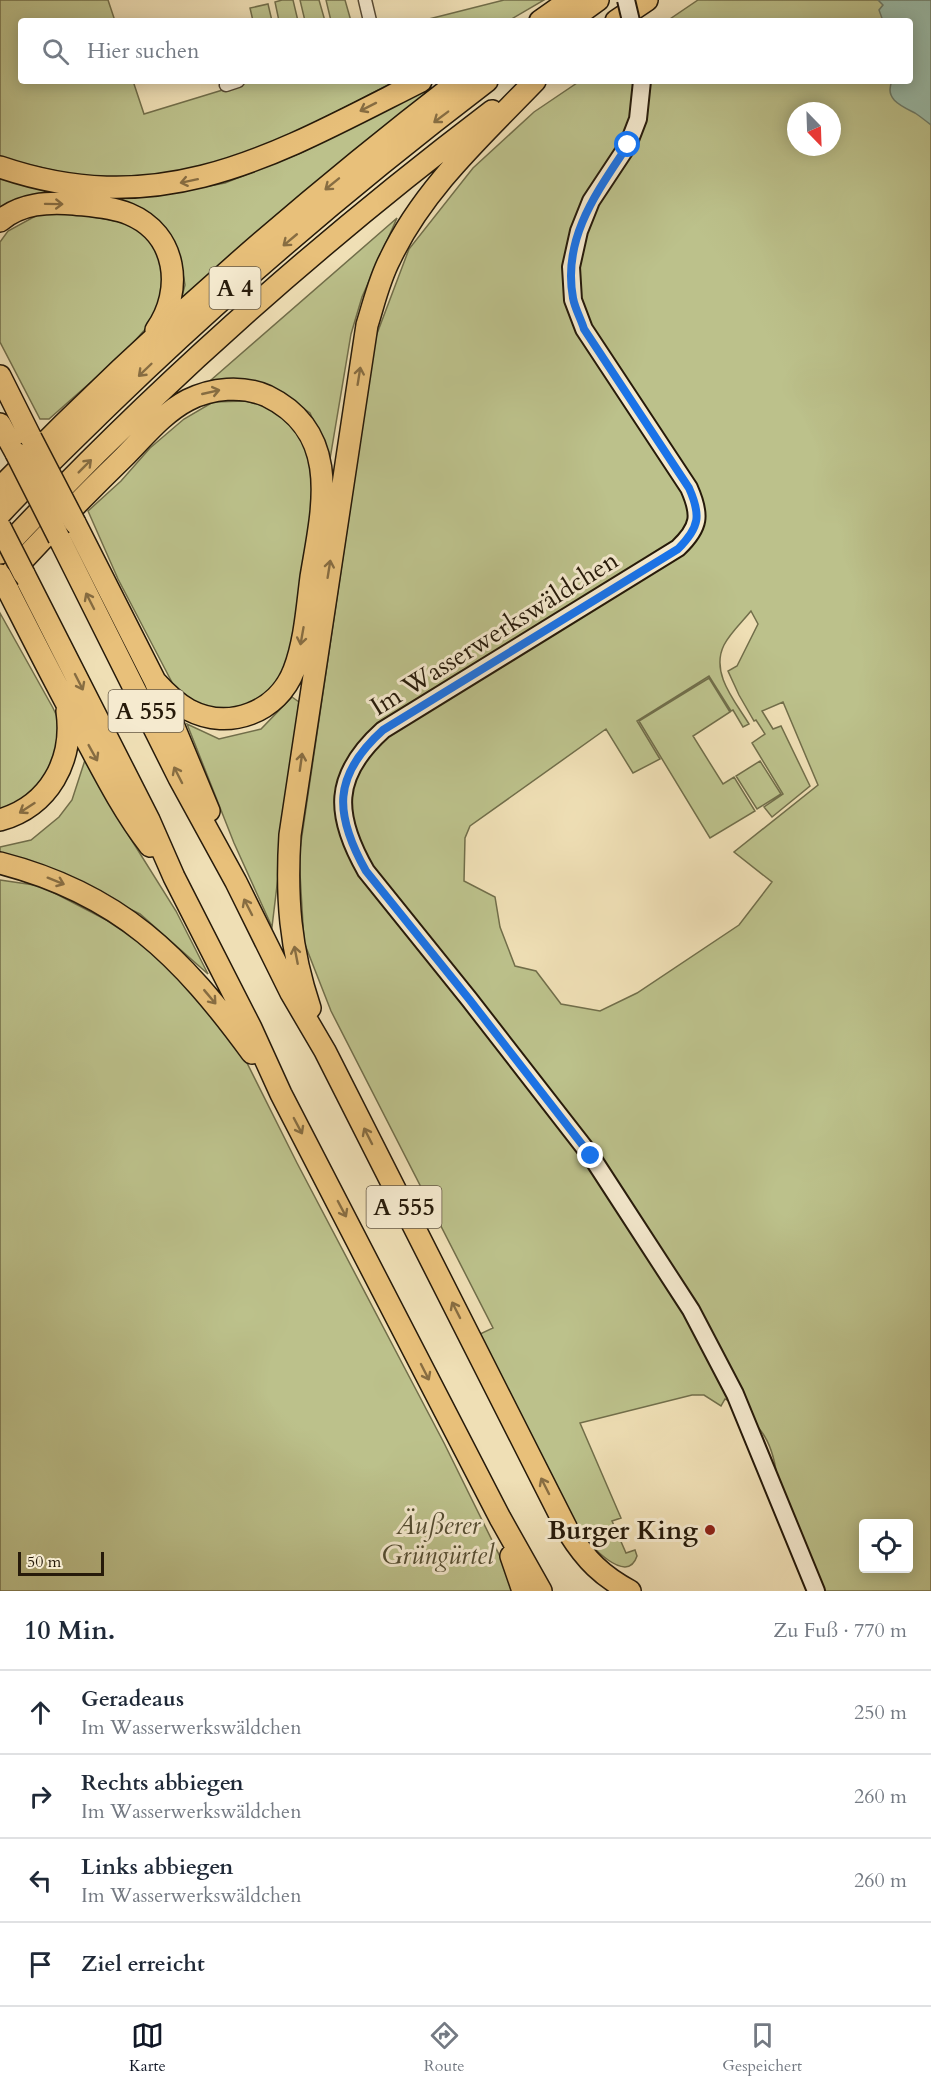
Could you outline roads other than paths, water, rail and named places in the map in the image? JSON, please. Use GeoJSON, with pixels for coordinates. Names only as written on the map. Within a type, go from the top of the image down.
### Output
{"type":"FeatureCollection","features":[{"type":"Feature","properties":{"kind":"highway"},"geometry":{"type":"LineString","coordinates":[[543,18],[570,0]]}},
{"type":"Feature","properties":{"kind":"highway"},"geometry":{"type":"LineString","coordinates":[[573,18],[598,0]]}},
{"type":"Feature","properties":{"kind":"highway"},"geometry":{"type":"LineString","coordinates":[[620,18],[647,0]]}},
{"type":"Feature","properties":{"kind":"highway"},"geometry":{"type":"LineString","coordinates":[[0,167],[60,183],[109,188],[148,187],[182,182],[219,174],[271,155],[415,84]]}},
{"type":"Feature","properties":{"kind":"highway"},"geometry":{"type":"LineString","coordinates":[[0,488],[147,344],[315,197],[455,84]]}},
{"type":"Feature","properties":{"kind":"highway","name":"A 4"},"geometry":{"type":"LineString","coordinates":[[0,514],[144,371],[220,301],[354,186],[483,84]]}},
{"type":"Feature","properties":{"kind":"highway","name":"A 4"},"geometry":{"type":"LineString","coordinates":[[0,553],[154,398],[246,313],[415,171],[529,84]]}},
{"type":"Feature","properties":{"kind":"highway"},"geometry":{"type":"LineString","coordinates":[[325,1051],[298,964],[288,909],[288,861],[309,704],[367,325],[389,260],[426,199],[530,84]]}},
{"type":"Feature","properties":{"kind":"highway"},"geometry":{"type":"LineString","coordinates":[[0,221],[27,207],[54,203],[120,210],[150,228],[164,244],[169,254],[173,268],[173,283],[164,319],[147,344]]}},
{"type":"Feature","properties":{"kind":"highway"},"geometry":{"type":"LineString","coordinates":[[3,583],[174,397],[246,313]]}},
{"type":"Feature","properties":{"kind":"highway"},"geometry":{"type":"LineString","coordinates":[[0,376],[155,681],[196,774],[236,882]]}},
{"type":"Feature","properties":{"kind":"highway"},"geometry":{"type":"LineString","coordinates":[[3,583],[80,501],[174,409],[200,395],[227,390],[249,391],[277,401],[299,418],[306,429],[318,454],[323,478],[323,498],[318,533],[302,636],[294,671],[282,692],[268,705],[248,715],[227,719],[204,716],[190,711],[174,700],[155,681]]}},
{"type":"Feature","properties":{"kind":"highway","name":"A 555"},"geometry":{"type":"LineString","coordinates":[[0,423],[179,778],[236,882],[291,993],[325,1051],[569,1533],[588,1560],[605,1577],[630,1591]]}},
{"type":"Feature","properties":{"kind":"highway","name":"A 555"},"geometry":{"type":"LineString","coordinates":[[0,527],[149,820],[174,877],[251,1028],[281,1094],[500,1518]]}},
{"type":"Feature","properties":{"kind":"highway"},"geometry":{"type":"LineString","coordinates":[[3,583],[65,702],[127,813],[174,877]]}},
{"type":"Feature","properties":{"kind":"highway"},"geometry":{"type":"LineString","coordinates":[[0,820],[22,812],[35,803],[54,782],[63,765],[68,744],[65,702]]}},
{"type":"Feature","properties":{"kind":"highway"},"geometry":{"type":"LineString","coordinates":[[0,863],[30,871],[85,894],[121,914],[143,931],[200,985],[233,1026],[281,1094]]}},
{"type":"Feature","properties":{"kind":"highway"},"geometry":{"type":"LineString","coordinates":[[500,1518],[507,1547],[523,1591]]}},
{"type":"Feature","properties":{"kind":"highway"},"geometry":{"type":"LineString","coordinates":[[500,1518],[541,1591]]}},
{"type":"Feature","properties":{"kind":"street"},"geometry":{"type":"LineString","coordinates":[[365,0],[369,18]]}},
{"type":"Feature","properties":{"kind":"street"},"geometry":{"type":"LineString","coordinates":[[626,0],[630,18]]}},
{"type":"Feature","properties":{"kind":"street","name":"Im Wasserwerkswäldchen"},"geometry":{"type":"LineString","coordinates":[[642,84],[638,119],[628,145],[591,201],[579,231],[571,267],[573,300],[584,329],[689,488],[697,506],[694,528],[678,549],[383,730],[356,759],[344,792],[343,809],[346,829],[366,871],[591,1156],[691,1310],[735,1394],[816,1591]]}},
{"type":"Feature","properties":{"kind":"place","name":"Burger King"},"geometry":{"type":"Point","coordinates":[710,1530]}},
{"type":"Feature","properties":{"kind":"park label","name":"Äußerer Grüngürtel"},"geometry":{"type":"Point","coordinates":[438,1540]}}]}
